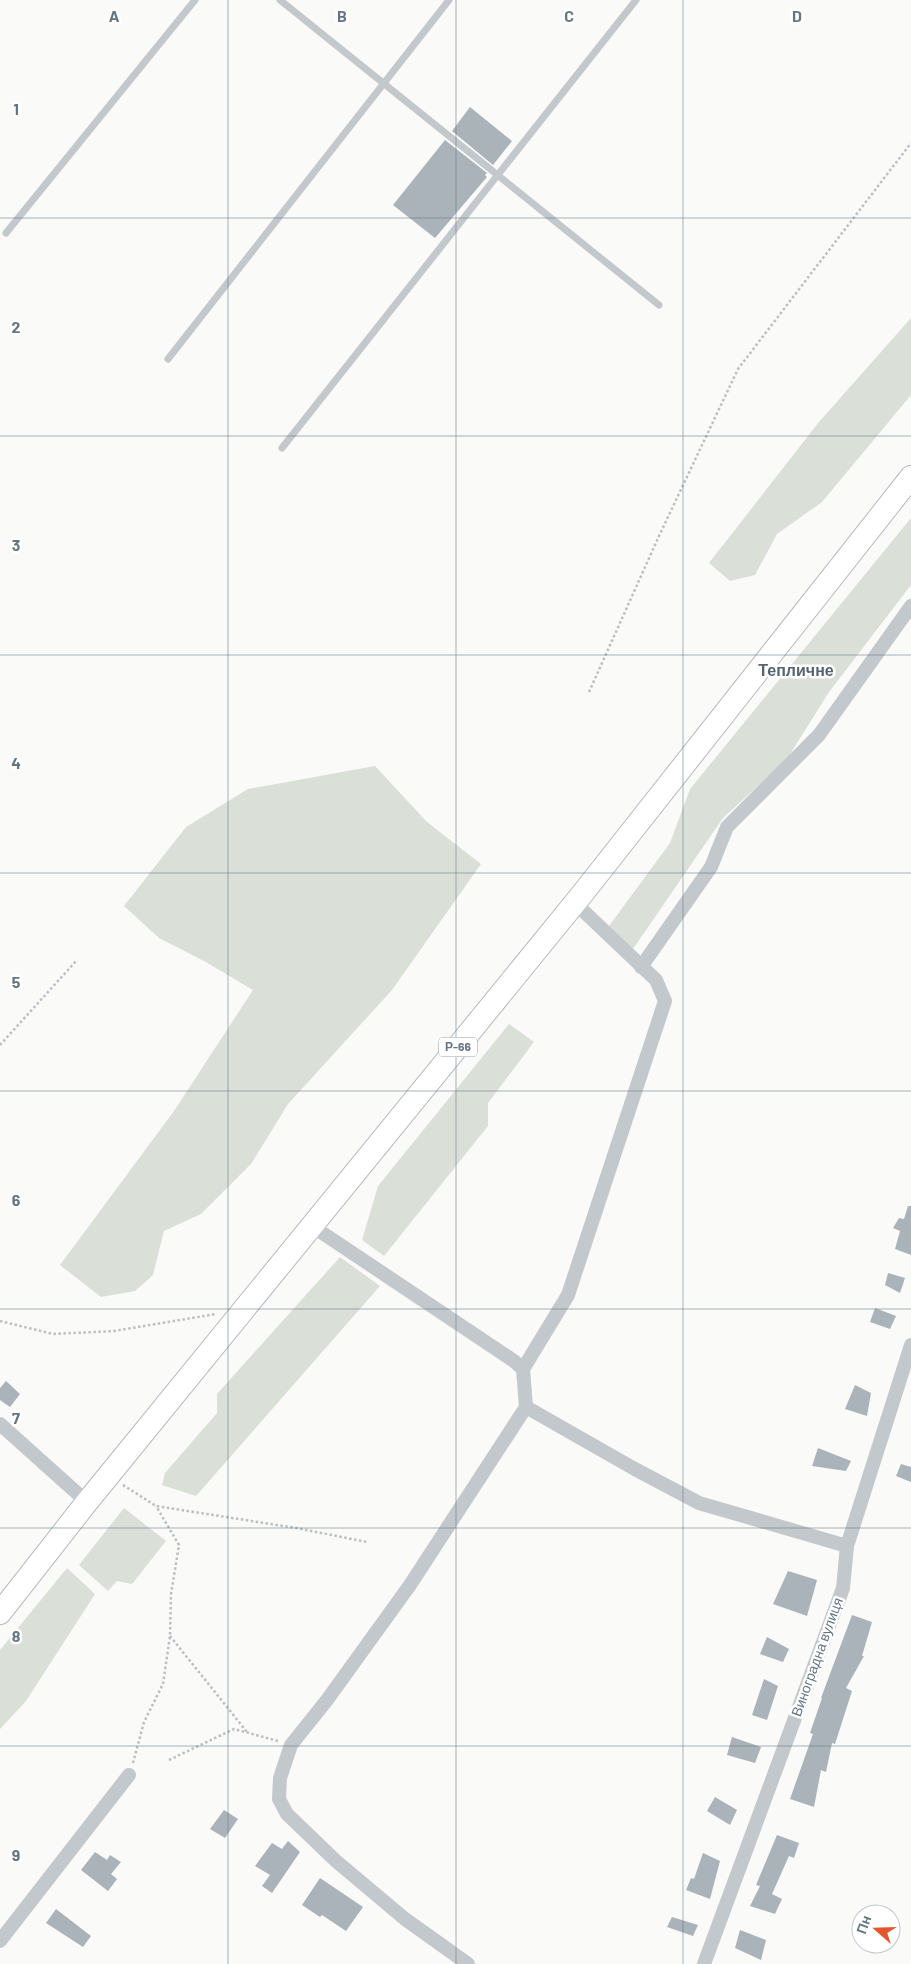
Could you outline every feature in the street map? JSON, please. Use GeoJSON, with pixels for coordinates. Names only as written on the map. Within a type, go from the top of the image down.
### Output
{"type":"FeatureCollection","features":[{"type":"Feature","properties":{"kind":"main road","name":"Р-66"},"geometry":{"type":"LineString","coordinates":[[0,1613],[87,1502],[575,903],[911,477]]}},
{"type":"Feature","properties":{"kind":"street"},"geometry":{"type":"LineString","coordinates":[[641,966],[710,867],[727,827],[820,735],[911,606]]}},
{"type":"Feature","properties":{"kind":"street"},"geometry":{"type":"LineString","coordinates":[[468,1964],[405,1919],[336,1861],[287,1814],[279,1799],[280,1778],[291,1745],[327,1700],[410,1585],[526,1407],[523,1369],[568,1295],[665,1001],[656,980],[575,903]]}},
{"type":"Feature","properties":{"kind":"street"},"geometry":{"type":"LineString","coordinates":[[312,1226],[514,1361],[523,1369]]}},
{"type":"Feature","properties":{"kind":"street","name":"Виноградна вулиця"},"geometry":{"type":"LineString","coordinates":[[704,1964],[843,1588],[847,1546],[911,1345]]}},
{"type":"Feature","properties":{"kind":"street"},"geometry":{"type":"LineString","coordinates":[[526,1407],[699,1503],[847,1546]]}},
{"type":"Feature","properties":{"kind":"street"},"geometry":{"type":"LineString","coordinates":[[0,1424],[87,1502]]}},
{"type":"Feature","properties":{"kind":"street"},"geometry":{"type":"LineString","coordinates":[[0,1941],[129,1775]]}},
{"type":"Feature","properties":{"kind":"lane"},"geometry":{"type":"LineString","coordinates":[[6,233],[195,0]]}},
{"type":"Feature","properties":{"kind":"lane"},"geometry":{"type":"LineString","coordinates":[[280,0],[659,305]]}},
{"type":"Feature","properties":{"kind":"lane"},"geometry":{"type":"LineString","coordinates":[[168,359],[449,0]]}},
{"type":"Feature","properties":{"kind":"lane"},"geometry":{"type":"LineString","coordinates":[[282,448],[636,0]]}},
{"type":"Feature","properties":{"kind":"path"},"geometry":{"type":"LineString","coordinates":[[589,692],[659,536],[738,369],[911,144]]}},
{"type":"Feature","properties":{"kind":"path"},"geometry":{"type":"LineString","coordinates":[[0,1045],[77,960]]}},
{"type":"Feature","properties":{"kind":"path"},"geometry":{"type":"LineString","coordinates":[[0,1321],[54,1334],[114,1332],[217,1314]]}},
{"type":"Feature","properties":{"kind":"path"},"geometry":{"type":"LineString","coordinates":[[109,1475],[156,1506],[296,1528],[367,1542]]}},
{"type":"Feature","properties":{"kind":"path"},"geometry":{"type":"LineString","coordinates":[[129,1775],[144,1722],[163,1684],[170,1636],[171,1594],[179,1545],[156,1506]]}},
{"type":"Feature","properties":{"kind":"path"},"geometry":{"type":"LineString","coordinates":[[170,1636],[248,1733]]}},
{"type":"Feature","properties":{"kind":"path"},"geometry":{"type":"LineString","coordinates":[[169,1760],[234,1729],[291,1745]]}},
{"type":"Feature","properties":{"kind":"shaded area"},"geometry":{"type":"Polygon","coordinates":[[[911,318],[911,395],[822,502],[777,534],[755,575],[730,581],[709,563],[819,422],[911,318]]]}},
{"type":"Feature","properties":{"kind":"shaded area"},"geometry":{"type":"Polygon","coordinates":[[[911,518],[911,585],[829,692],[787,759],[723,818],[633,949],[609,926],[670,843],[690,789],[911,518]]]}},
{"type":"Feature","properties":{"kind":"shaded area"},"geometry":{"type":"Polygon","coordinates":[[[375,766],[427,822],[481,864],[392,990],[288,1104],[251,1164],[201,1214],[164,1231],[153,1275],[135,1291],[101,1297],[60,1265],[174,1111],[253,990],[204,961],[159,938],[124,906],[186,827],[248,789],[375,766]]]}},
{"type":"Feature","properties":{"kind":"shaded area"},"geometry":{"type":"Polygon","coordinates":[[[509,1024],[534,1042],[488,1103],[488,1126],[384,1256],[362,1240],[378,1186],[509,1024]]]}},
{"type":"Feature","properties":{"kind":"shaded area"},"geometry":{"type":"Polygon","coordinates":[[[340,1257],[380,1286],[196,1496],[162,1485],[165,1473],[217,1413],[217,1394],[340,1257]]]}},
{"type":"Feature","properties":{"kind":"shaded area"},"geometry":{"type":"Polygon","coordinates":[[[124,1508],[166,1541],[132,1584],[117,1581],[108,1591],[79,1565],[124,1508]]]}},
{"type":"Feature","properties":{"kind":"shaded area"},"geometry":{"type":"Polygon","coordinates":[[[67,1568],[95,1594],[26,1701],[0,1729],[0,1650],[67,1568]]]}},
{"type":"Feature","properties":{"kind":"building"},"geometry":{"type":"Polygon","coordinates":[[[470,107],[512,141],[493,165],[452,131],[470,107]]]}},
{"type":"Feature","properties":{"kind":"building"},"geometry":{"type":"Polygon","coordinates":[[[445,140],[487,173],[485,175],[487,177],[435,238],[393,205],[445,140]]]}},
{"type":"Feature","properties":{"kind":"building"},"geometry":{"type":"Polygon","coordinates":[[[908,1206],[911,1206],[911,1255],[895,1249],[900,1231],[893,1228],[899,1218],[904,1219],[908,1206]]]}},
{"type":"Feature","properties":{"kind":"building"},"geometry":{"type":"Polygon","coordinates":[[[888,1273],[905,1278],[900,1293],[885,1285],[888,1273]]]}},
{"type":"Feature","properties":{"kind":"building"},"geometry":{"type":"Polygon","coordinates":[[[875,1308],[896,1316],[890,1329],[870,1322],[875,1308]]]}},
{"type":"Feature","properties":{"kind":"building"},"geometry":{"type":"Polygon","coordinates":[[[6,1381],[20,1394],[10,1407],[0,1400],[0,1388],[6,1381]]]}},
{"type":"Feature","properties":{"kind":"building"},"geometry":{"type":"Polygon","coordinates":[[[855,1385],[871,1393],[867,1416],[845,1409],[855,1385]]]}},
{"type":"Feature","properties":{"kind":"building"},"geometry":{"type":"Polygon","coordinates":[[[818,1448],[851,1461],[846,1471],[812,1466],[818,1448]]]}},
{"type":"Feature","properties":{"kind":"building"},"geometry":{"type":"Polygon","coordinates":[[[901,1464],[911,1467],[911,1482],[896,1476],[901,1464]]]}},
{"type":"Feature","properties":{"kind":"building"},"geometry":{"type":"Polygon","coordinates":[[[788,1571],[817,1580],[807,1616],[773,1604],[788,1571]]]}},
{"type":"Feature","properties":{"kind":"building"},"geometry":{"type":"Polygon","coordinates":[[[852,1615],[872,1622],[862,1656],[864,1656],[846,1688],[852,1691],[835,1744],[832,1743],[826,1772],[821,1770],[814,1807],[790,1799],[813,1734],[810,1733],[821,1698],[852,1615]]]}},
{"type":"Feature","properties":{"kind":"building"},"geometry":{"type":"Polygon","coordinates":[[[767,1637],[789,1649],[783,1662],[760,1654],[767,1637]]]}},
{"type":"Feature","properties":{"kind":"building"},"geometry":{"type":"Polygon","coordinates":[[[764,1679],[778,1686],[767,1720],[752,1715],[764,1679]]]}},
{"type":"Feature","properties":{"kind":"building"},"geometry":{"type":"Polygon","coordinates":[[[732,1737],[761,1747],[755,1763],[727,1755],[732,1737]]]}},
{"type":"Feature","properties":{"kind":"building"},"geometry":{"type":"Polygon","coordinates":[[[715,1797],[737,1810],[730,1825],[707,1811],[715,1797]]]}},
{"type":"Feature","properties":{"kind":"building"},"geometry":{"type":"Polygon","coordinates":[[[224,1810],[238,1819],[225,1838],[210,1829],[224,1810]]]}},
{"type":"Feature","properties":{"kind":"building"},"geometry":{"type":"Polygon","coordinates":[[[777,1835],[799,1843],[794,1858],[789,1856],[772,1894],[782,1899],[775,1914],[750,1906],[760,1886],[756,1885],[777,1835]]]}},
{"type":"Feature","properties":{"kind":"building"},"geometry":{"type":"Polygon","coordinates":[[[288,1841],[300,1852],[272,1893],[262,1886],[270,1875],[255,1866],[272,1843],[282,1849],[288,1841]]]}},
{"type":"Feature","properties":{"kind":"building"},"geometry":{"type":"Polygon","coordinates":[[[95,1852],[107,1860],[110,1855],[121,1862],[111,1874],[117,1879],[108,1891],[81,1870],[95,1852]]]}},
{"type":"Feature","properties":{"kind":"building"},"geometry":{"type":"Polygon","coordinates":[[[703,1853],[720,1861],[710,1899],[686,1890],[691,1878],[694,1879],[703,1853]]]}},
{"type":"Feature","properties":{"kind":"building"},"geometry":{"type":"Polygon","coordinates":[[[320,1878],[363,1907],[346,1931],[322,1915],[320,1917],[302,1905],[320,1878]]]}},
{"type":"Feature","properties":{"kind":"building"},"geometry":{"type":"Polygon","coordinates":[[[56,1909],[91,1936],[83,1947],[46,1923],[56,1909]]]}},
{"type":"Feature","properties":{"kind":"building"},"geometry":{"type":"Polygon","coordinates":[[[672,1917],[698,1925],[693,1936],[667,1927],[672,1917]]]}},
{"type":"Feature","properties":{"kind":"building"},"geometry":{"type":"Polygon","coordinates":[[[740,1930],[766,1940],[761,1960],[735,1948],[740,1930]]]}},
{"type":"Feature","properties":{"kind":"district","name":"Тепличне"},"geometry":{"type":"Point","coordinates":[796,670]}}]}
